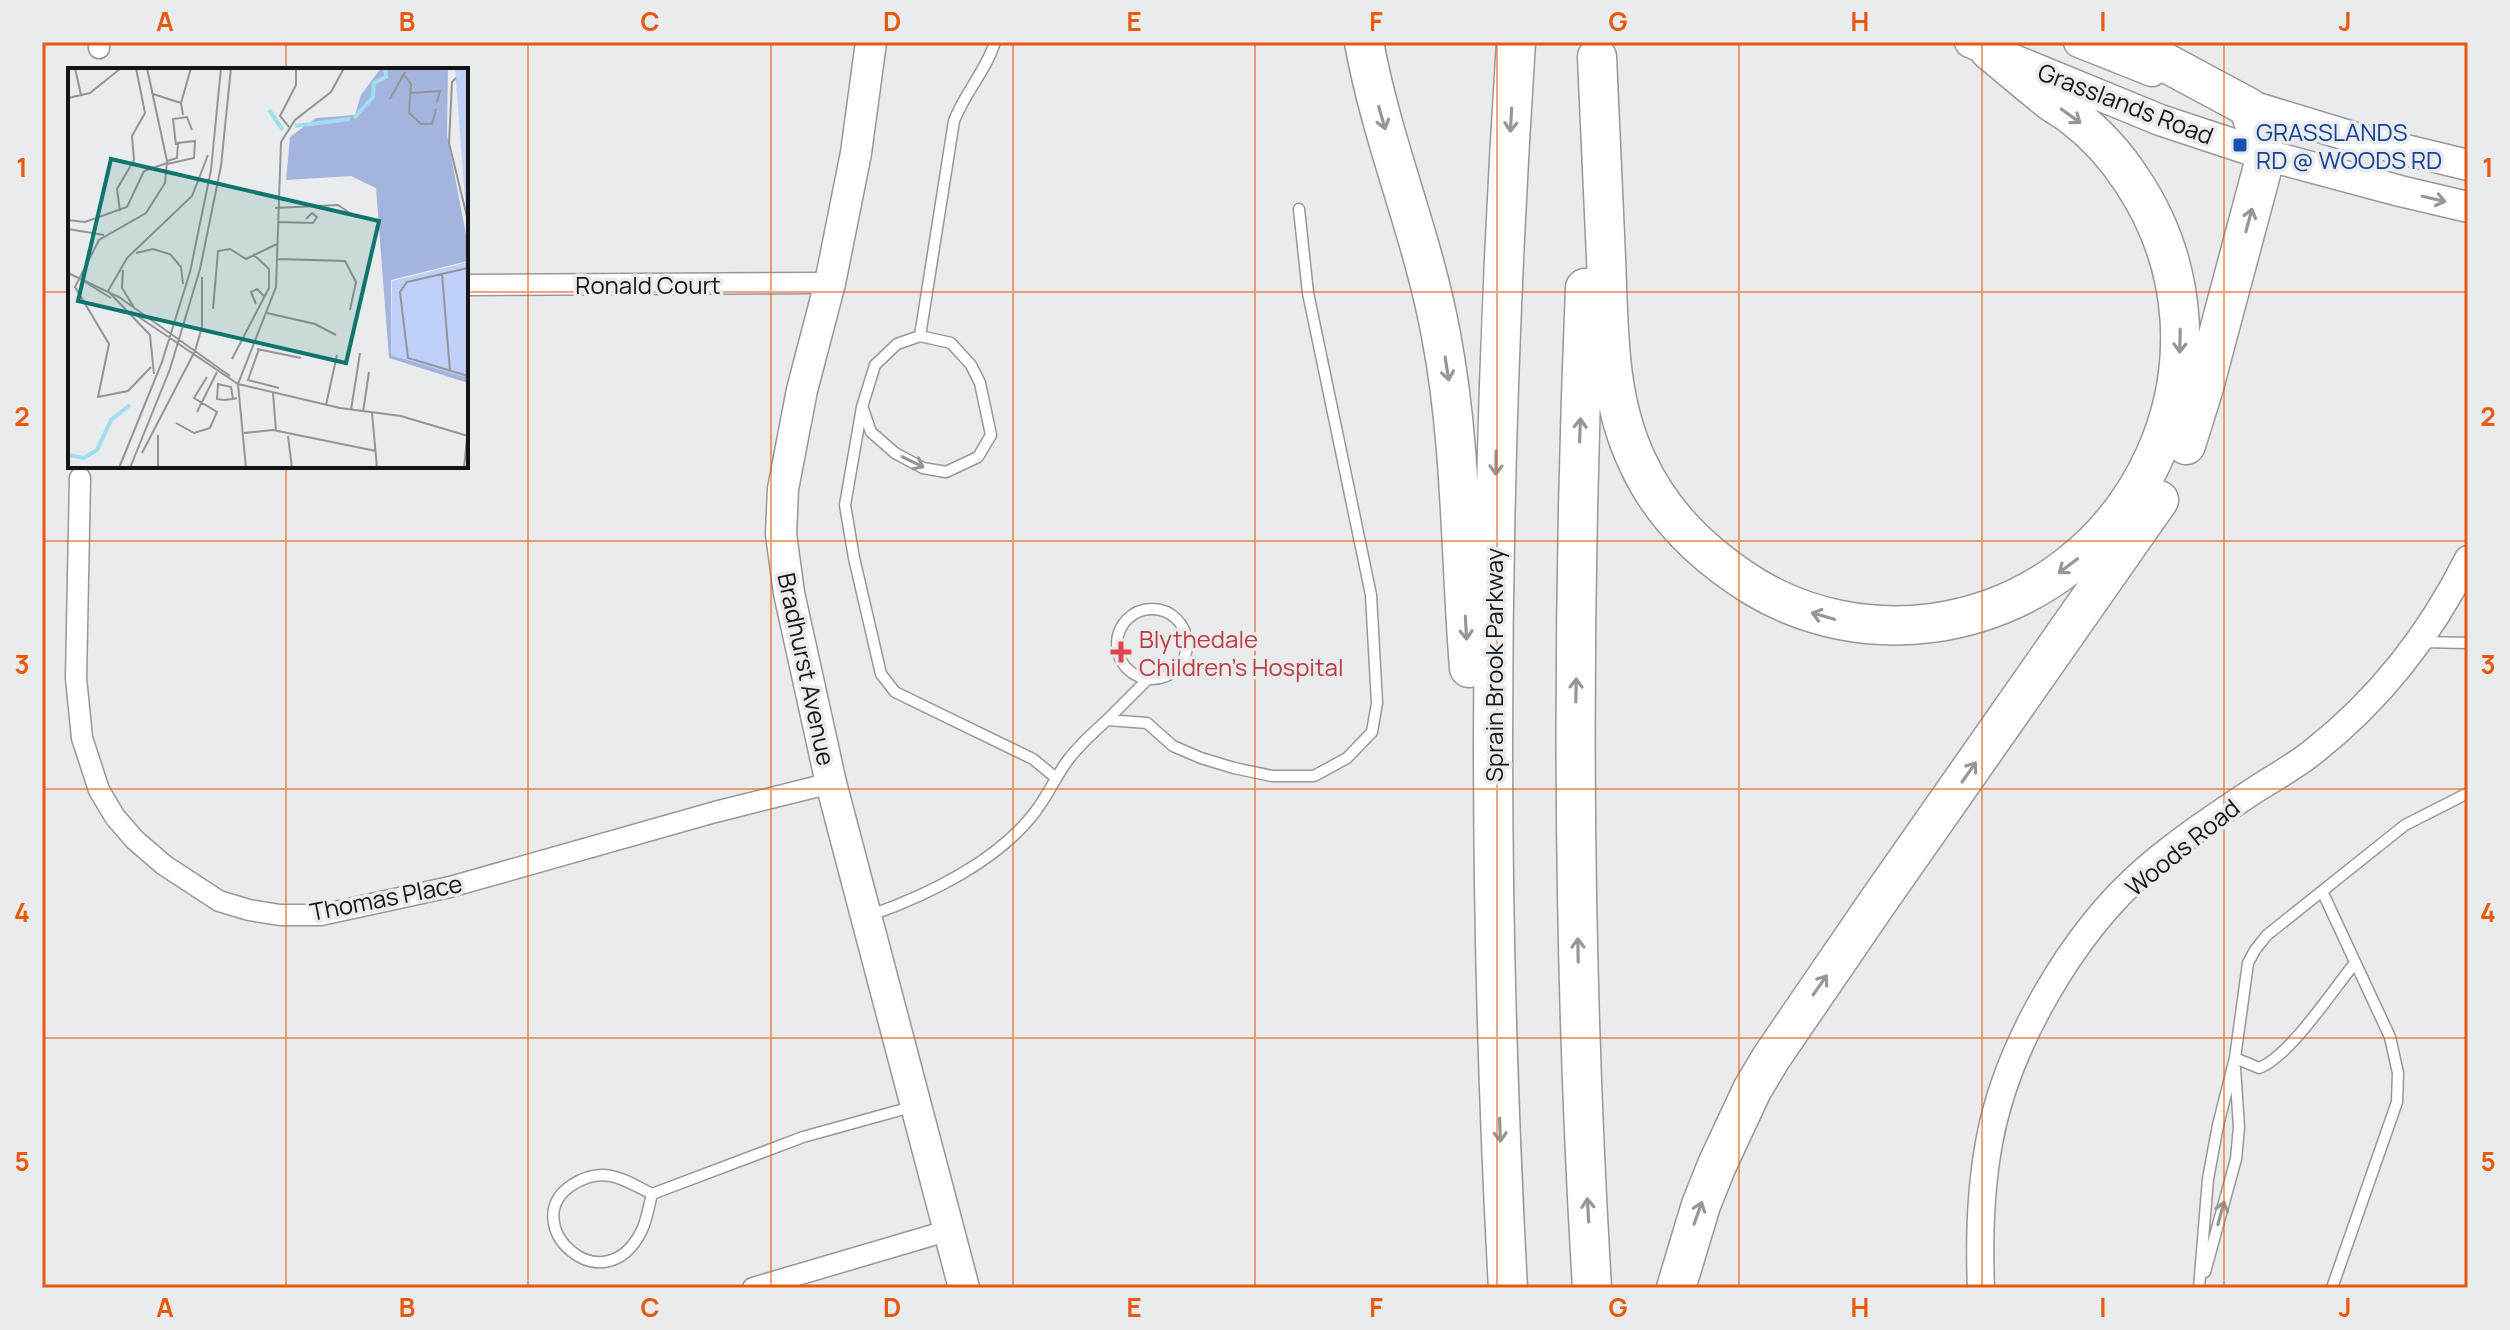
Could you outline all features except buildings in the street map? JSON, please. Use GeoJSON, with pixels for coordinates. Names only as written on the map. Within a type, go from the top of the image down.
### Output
{"type":"FeatureCollection","features":[{"type":"Feature","properties":{"kind":"highway"},"geometry":{"type":"LineString","coordinates":[[1364,42],[1373,85],[1435,305],[1451,397],[1497,1052]]}},
{"type":"Feature","properties":{"kind":"highway","name":"Sprain Brook Parkway"},"geometry":{"type":"LineString","coordinates":[[1508,1288],[1497,1052],[1492,725],[1502,281],[1516,42]]}},
{"type":"Feature","properties":{"kind":"highway"},"geometry":{"type":"LineString","coordinates":[[1676,1288],[1701,1205],[1717,1165],[1740,1114],[1771,1058],[2152,513],[2183,454],[2266,155],[2248,107],[2127,42]]}},
{"type":"Feature","properties":{"kind":"highway"},"geometry":{"type":"LineString","coordinates":[[1597,49],[1610,360],[1619,415],[1639,465],[1669,513],[1701,546],[1737,576],[1794,607],[1855,623],[1888,626],[1950,620],[1980,613],[2014,600],[2074,562],[2100,539],[2142,482],[2157,453],[2175,395],[2181,337],[2180,310],[2170,261],[2148,206],[2115,156],[2094,134],[1980,46]]}},
{"type":"Feature","properties":{"kind":"highway"},"geometry":{"type":"LineString","coordinates":[[1592,1288],[1581,1047],[1575,748],[1581,387],[1597,49]]}},
{"type":"Feature","properties":{"kind":"main road","name":"Bradhurst Avenue"},"geometry":{"type":"LineString","coordinates":[[871,42],[856,153],[830,283],[800,399],[783,489],[781,534],[789,593],[831,783],[964,1288]]}},
{"type":"Feature","properties":{"kind":"main road","name":"Grasslands Road"},"geometry":{"type":"LineString","coordinates":[[2079,42],[2248,107],[2356,138],[2468,165]]}},
{"type":"Feature","properties":{"kind":"main road","name":"Grasslands Road"},"geometry":{"type":"LineString","coordinates":[[1980,46],[2160,120],[2266,155],[2468,207]]}},
{"type":"Feature","properties":{"kind":"street","name":"Ronald Court"},"geometry":{"type":"LineString","coordinates":[[468,285],[830,283]]}},
{"type":"Feature","properties":{"kind":"street","name":"Thomas Place"},"geometry":{"type":"LineString","coordinates":[[80,478],[76,678],[82,738],[99,790],[115,817],[135,840],[164,865],[219,901],[280,915],[321,915],[450,887],[715,812],[831,783]]}},
{"type":"Feature","properties":{"kind":"street","name":"Woods Road"},"geometry":{"type":"LineString","coordinates":[[1981,1288],[1979,1228],[1989,1142],[2013,1061],[2050,988],[2094,922],[2144,870],[2204,823],[2313,752],[2370,702],[2419,642],[2468,559]]}},
{"type":"Feature","properties":{"kind":"street"},"geometry":{"type":"LineString","coordinates":[[753,1288],[950,1230]]}},
{"type":"Feature","properties":{"kind":"lane"},"geometry":{"type":"LineString","coordinates":[[920,336],[954,121],[963,98],[988,65],[995,42]]}},
{"type":"Feature","properties":{"kind":"lane"},"geometry":{"type":"LineString","coordinates":[[1107,720],[1147,723],[1173,746],[1201,758],[1272,776],[1314,776],[1347,758],[1372,732],[1377,703],[1371,595],[1308,293],[1299,209]]}},
{"type":"Feature","properties":{"kind":"lane"},"geometry":{"type":"LineString","coordinates":[[862,407],[871,432],[895,453],[923,468],[946,472],[978,457],[991,435],[986,406],[971,365],[951,343],[920,336],[897,344],[875,365],[862,407],[845,505],[854,558],[881,674],[895,692],[1033,759],[1056,778]]}},
{"type":"Feature","properties":{"kind":"lane"},"geometry":{"type":"LineString","coordinates":[[866,917],[904,903],[962,873],[999,848],[1035,813],[1083,742],[1148,679],[1160,678],[1180,665],[1188,643],[1185,631],[1170,613],[1158,609],[1137,612],[1128,618],[1117,638],[1121,660],[1128,669],[1148,679]]}},
{"type":"Feature","properties":{"kind":"lane"},"geometry":{"type":"LineString","coordinates":[[2419,642],[2468,643]]}},
{"type":"Feature","properties":{"kind":"lane"},"geometry":{"type":"LineString","coordinates":[[2200,1288],[2208,1179],[2235,1058],[2248,963],[2255,950],[2267,935],[2405,825],[2468,793]]}},
{"type":"Feature","properties":{"kind":"lane"},"geometry":{"type":"LineString","coordinates":[[2322,891],[2390,1037],[2398,1073],[2397,1102],[2332,1288]]}},
{"type":"Feature","properties":{"kind":"lane"},"geometry":{"type":"LineString","coordinates":[[2235,1058],[2259,1068],[2271,1063],[2285,1051],[2355,963]]}},
{"type":"Feature","properties":{"kind":"lane"},"geometry":{"type":"LineString","coordinates":[[2200,1288],[2236,1159],[2239,1127],[2235,1058]]}},
{"type":"Feature","properties":{"kind":"lane"},"geometry":{"type":"LineString","coordinates":[[652,1194],[643,1228],[625,1252],[614,1259],[586,1262],[573,1256],[561,1241],[553,1211],[559,1196],[586,1177],[600,1174],[618,1177],[652,1194],[803,1137],[917,1105]]}},
{"type":"Feature","properties":{"kind":"place","name":"GRASSLANDS RD @ WOODS RD"},"geometry":{"type":"Point","coordinates":[2240,145]}},
{"type":"Feature","properties":{"kind":"place","name":"Blythedale Children's Hospital"},"geometry":{"type":"Point","coordinates":[1121,652]}}]}
